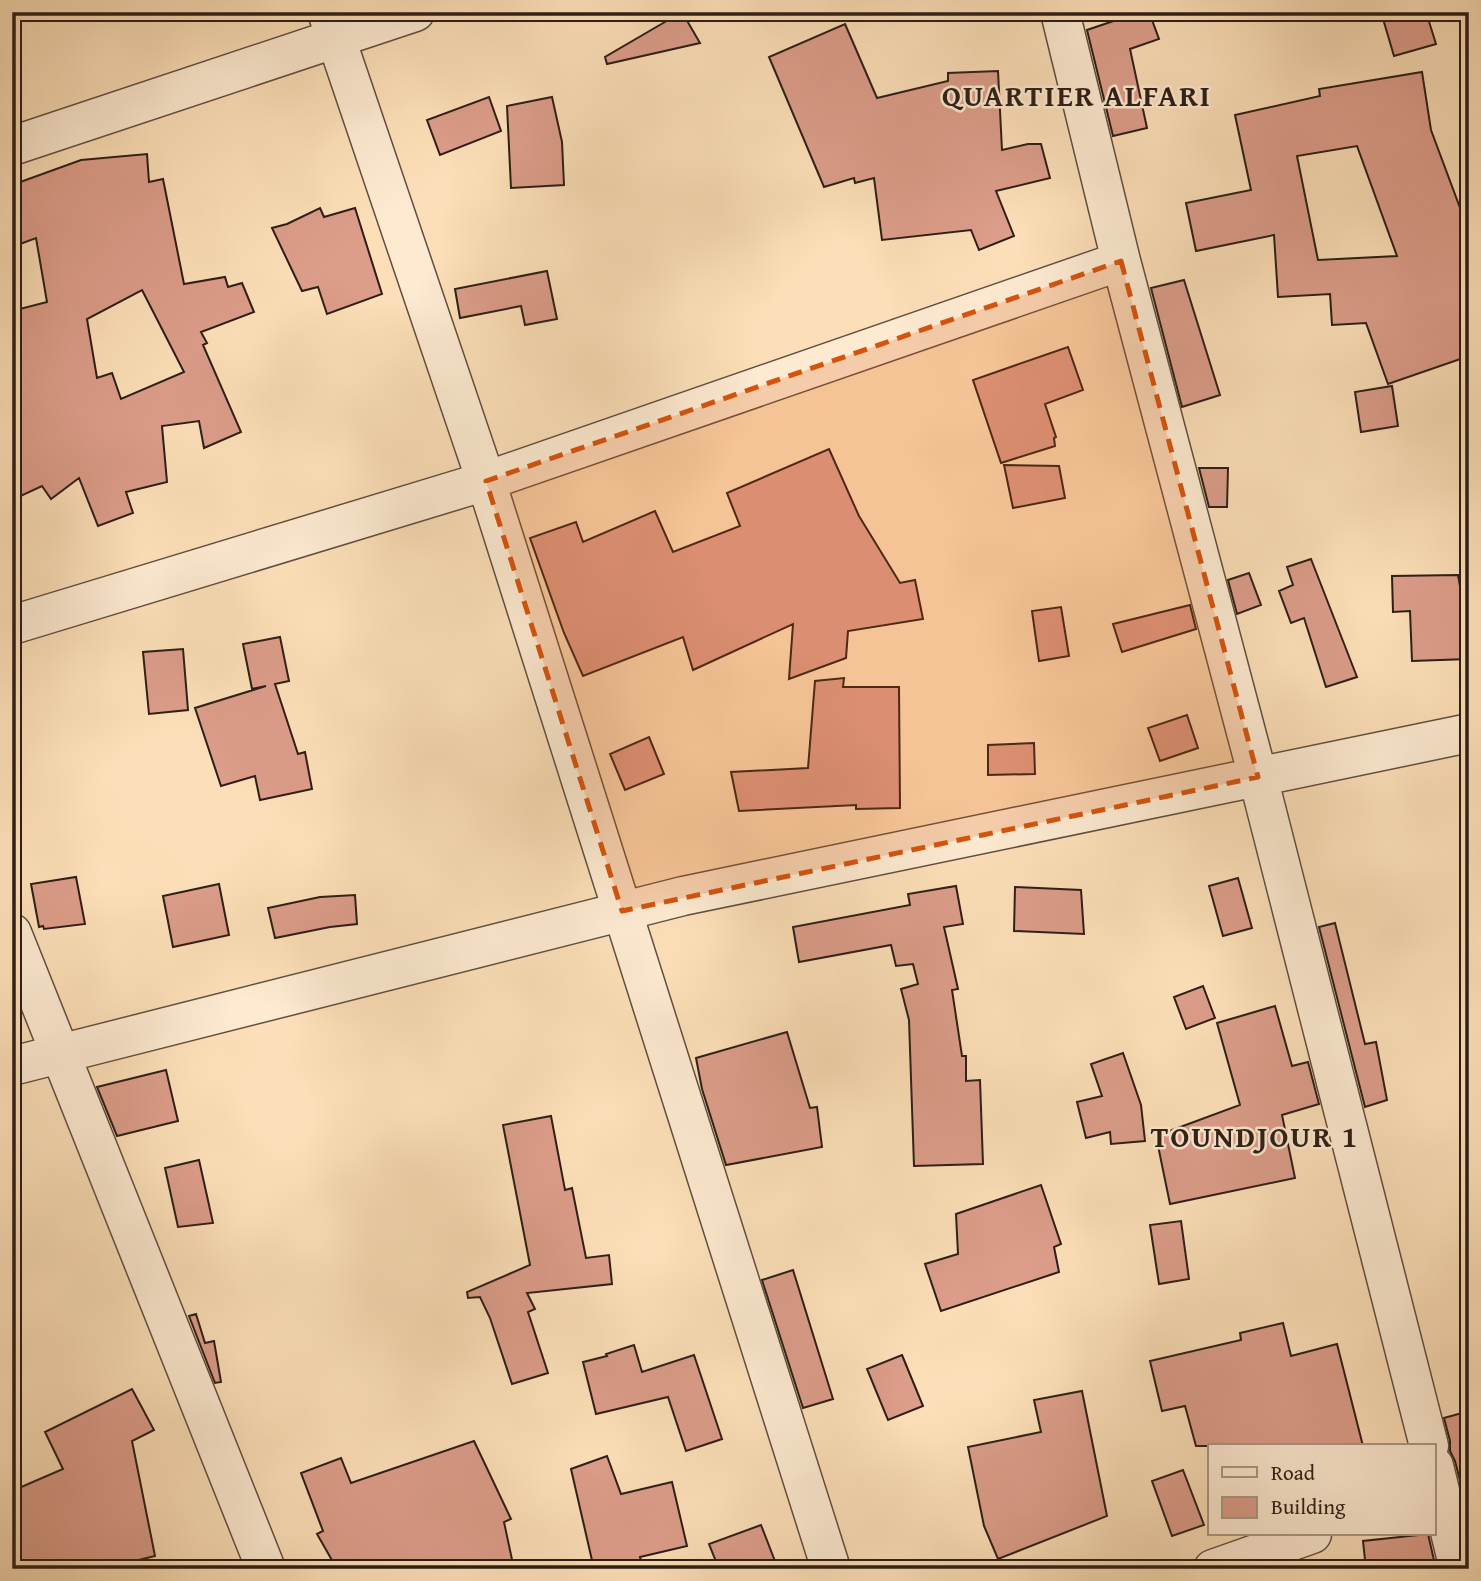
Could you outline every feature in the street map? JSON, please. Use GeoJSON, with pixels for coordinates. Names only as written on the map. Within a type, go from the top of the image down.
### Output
{"type":"FeatureCollection","features":[{"type":"Feature","properties":{"kind":"street"},"geometry":{"type":"LineString","coordinates":[[12,146],[331,26],[415,12]]}},
{"type":"Feature","properties":{"kind":"street"},"geometry":{"type":"LineString","coordinates":[[1060,12],[1121,261],[1258,777],[1428,1444]]}},
{"type":"Feature","properties":{"kind":"street"},"geometry":{"type":"LineString","coordinates":[[331,26],[486,481],[831,1569]]}},
{"type":"Feature","properties":{"kind":"street"},"geometry":{"type":"LineString","coordinates":[[12,625],[486,481],[1121,261]]}},
{"type":"Feature","properties":{"kind":"street"},"geometry":{"type":"LineString","coordinates":[[12,1066],[697,893],[1469,733]]}},
{"type":"Feature","properties":{"kind":"street"},"geometry":{"type":"LineString","coordinates":[[12,933],[266,1569]]}},
{"type":"Feature","properties":{"kind":"street"},"geometry":{"type":"LineString","coordinates":[[1444,1481],[1459,1569]]}},
{"type":"Feature","properties":{"kind":"street"},"geometry":{"type":"LineString","coordinates":[[1213,1569],[1306,1536]]}},
{"type":"Feature","properties":{"kind":"highlighted area"},"geometry":{"type":"Polygon","coordinates":[[[1121,261],[1258,777],[622,911],[486,481],[1121,261]]]}},
{"type":"Feature","properties":{"kind":"building"},"geometry":{"type":"Polygon","coordinates":[[[682,12],[700,43],[607,64],[605,57],[682,12]]]}},
{"type":"Feature","properties":{"kind":"building"},"geometry":{"type":"Polygon","coordinates":[[[1140,12],[1149,12],[1159,39],[1130,49],[1147,128],[1113,136],[1087,30],[1140,12]]]}},
{"type":"Feature","properties":{"kind":"building"},"geometry":{"type":"Polygon","coordinates":[[[1381,12],[1426,12],[1436,44],[1394,56],[1381,12]]]}},
{"type":"Feature","properties":{"kind":"building"},"geometry":{"type":"Polygon","coordinates":[[[845,24],[877,98],[948,81],[948,73],[998,71],[1002,150],[1041,144],[1050,178],[996,191],[1014,236],[979,250],[971,230],[882,240],[874,178],[855,183],[854,178],[824,187],[769,57],[845,24]]]}},
{"type":"Feature","properties":{"kind":"building"},"geometry":{"type":"Polygon","coordinates":[[[1422,72],[1431,130],[1469,232],[1469,356],[1388,384],[1366,323],[1332,325],[1330,294],[1278,297],[1274,235],[1196,251],[1186,203],[1251,190],[1235,115],[1320,96],[1319,89],[1422,72]],[[1357,146],[1297,156],[1318,260],[1397,256],[1357,146]]]}},
{"type":"Feature","properties":{"kind":"building"},"geometry":{"type":"Polygon","coordinates":[[[489,97],[501,131],[440,155],[427,120],[489,97]]]}},
{"type":"Feature","properties":{"kind":"building"},"geometry":{"type":"Polygon","coordinates":[[[552,97],[562,142],[564,185],[511,188],[507,106],[552,97]]]}},
{"type":"Feature","properties":{"kind":"building"},"geometry":{"type":"Polygon","coordinates":[[[147,154],[149,182],[163,179],[184,284],[225,277],[228,287],[242,283],[254,312],[201,332],[207,343],[203,345],[241,432],[204,448],[199,421],[162,426],[167,482],[126,492],[133,513],[98,526],[79,478],[51,499],[42,486],[12,500],[12,311],[47,302],[36,238],[12,247],[12,185],[81,160],[147,154]],[[142,290],[87,319],[97,378],[112,373],[121,399],[184,372],[142,290]]]}},
{"type":"Feature","properties":{"kind":"building"},"geometry":{"type":"Polygon","coordinates":[[[320,208],[324,217],[355,208],[382,294],[327,314],[318,287],[302,291],[272,228],[320,208]]]}},
{"type":"Feature","properties":{"kind":"building"},"geometry":{"type":"Polygon","coordinates":[[[547,271],[557,319],[525,325],[521,306],[460,318],[455,289],[547,271]]]}},
{"type":"Feature","properties":{"kind":"building"},"geometry":{"type":"Polygon","coordinates":[[[1184,280],[1220,395],[1182,407],[1151,288],[1184,280]]]}},
{"type":"Feature","properties":{"kind":"building"},"geometry":{"type":"Polygon","coordinates":[[[1068,347],[1083,390],[1045,404],[1056,437],[1055,446],[1001,463],[973,380],[1068,347]]]}},
{"type":"Feature","properties":{"kind":"building"},"geometry":{"type":"Polygon","coordinates":[[[1392,386],[1398,426],[1361,432],[1355,392],[1392,386]]]}},
{"type":"Feature","properties":{"kind":"building"},"geometry":{"type":"Polygon","coordinates":[[[829,449],[859,516],[900,583],[915,580],[923,619],[848,631],[846,658],[789,679],[793,624],[693,670],[683,637],[583,676],[564,633],[530,538],[576,522],[583,542],[655,511],[673,552],[740,526],[727,493],[829,449]]]}},
{"type":"Feature","properties":{"kind":"building"},"geometry":{"type":"Polygon","coordinates":[[[1004,465],[1059,466],[1065,498],[1013,508],[1004,465]]]}},
{"type":"Feature","properties":{"kind":"building"},"geometry":{"type":"Polygon","coordinates":[[[1199,468],[1228,468],[1227,507],[1209,507],[1199,468]]]}},
{"type":"Feature","properties":{"kind":"building"},"geometry":{"type":"Polygon","coordinates":[[[1311,559],[1357,677],[1326,687],[1304,618],[1291,623],[1279,591],[1293,585],[1287,567],[1311,559]]]}},
{"type":"Feature","properties":{"kind":"building"},"geometry":{"type":"Polygon","coordinates":[[[1249,573],[1261,605],[1237,614],[1228,580],[1249,573]]]}},
{"type":"Feature","properties":{"kind":"building"},"geometry":{"type":"Polygon","coordinates":[[[1458,575],[1469,636],[1469,659],[1412,661],[1410,611],[1393,612],[1392,576],[1458,575]]]}},
{"type":"Feature","properties":{"kind":"building"},"geometry":{"type":"Polygon","coordinates":[[[1190,605],[1196,629],[1122,652],[1113,624],[1190,605]]]}},
{"type":"Feature","properties":{"kind":"building"},"geometry":{"type":"Polygon","coordinates":[[[1061,607],[1069,656],[1039,661],[1032,611],[1061,607]]]}},
{"type":"Feature","properties":{"kind":"building"},"geometry":{"type":"Polygon","coordinates":[[[280,637],[289,681],[275,684],[298,754],[305,752],[312,789],[260,800],[255,776],[221,786],[195,708],[266,686],[252,689],[243,644],[280,637]]]}},
{"type":"Feature","properties":{"kind":"building"},"geometry":{"type":"Polygon","coordinates":[[[183,649],[188,710],[149,714],[143,652],[183,649]]]}},
{"type":"Feature","properties":{"kind":"building"},"geometry":{"type":"Polygon","coordinates":[[[844,678],[843,687],[899,687],[900,808],[856,809],[856,805],[739,811],[731,772],[808,768],[815,681],[844,678]]]}},
{"type":"Feature","properties":{"kind":"building"},"geometry":{"type":"Polygon","coordinates":[[[1187,715],[1198,748],[1160,761],[1148,728],[1187,715]]]}},
{"type":"Feature","properties":{"kind":"building"},"geometry":{"type":"Polygon","coordinates":[[[649,737],[664,774],[625,790],[610,754],[649,737]]]}},
{"type":"Feature","properties":{"kind":"building"},"geometry":{"type":"Polygon","coordinates":[[[1034,743],[1035,774],[988,775],[988,745],[1034,743]]]}},
{"type":"Feature","properties":{"kind":"building"},"geometry":{"type":"Polygon","coordinates":[[[76,877],[85,924],[44,929],[43,926],[39,927],[31,884],[76,877]]]}},
{"type":"Feature","properties":{"kind":"building"},"geometry":{"type":"Polygon","coordinates":[[[1238,878],[1252,928],[1223,936],[1209,886],[1238,878]]]}},
{"type":"Feature","properties":{"kind":"building"},"geometry":{"type":"Polygon","coordinates":[[[219,884],[229,935],[173,947],[163,896],[219,884]]]}},
{"type":"Feature","properties":{"kind":"building"},"geometry":{"type":"Polygon","coordinates":[[[956,886],[963,924],[944,927],[958,989],[952,990],[962,1056],[966,1056],[966,1081],[980,1080],[983,1164],[914,1166],[909,1020],[901,989],[918,984],[913,964],[896,966],[891,945],[799,962],[793,927],[910,905],[908,894],[956,886]]]}},
{"type":"Feature","properties":{"kind":"building"},"geometry":{"type":"Polygon","coordinates":[[[1015,887],[1081,890],[1084,934],[1014,931],[1015,887]]]}},
{"type":"Feature","properties":{"kind":"building"},"geometry":{"type":"Polygon","coordinates":[[[355,895],[357,924],[275,938],[268,908],[320,897],[355,895]]]}},
{"type":"Feature","properties":{"kind":"building"},"geometry":{"type":"Polygon","coordinates":[[[1335,923],[1365,1044],[1376,1042],[1387,1100],[1365,1107],[1319,927],[1335,923]]]}},
{"type":"Feature","properties":{"kind":"building"},"geometry":{"type":"Polygon","coordinates":[[[1203,986],[1215,1018],[1186,1029],[1174,997],[1203,986]]]}},
{"type":"Feature","properties":{"kind":"building"},"geometry":{"type":"Polygon","coordinates":[[[1275,1006],[1292,1066],[1308,1062],[1319,1104],[1282,1115],[1295,1178],[1170,1204],[1156,1136],[1240,1105],[1217,1023],[1275,1006]]]}},
{"type":"Feature","properties":{"kind":"building"},"geometry":{"type":"Polygon","coordinates":[[[787,1032],[810,1108],[817,1107],[822,1147],[726,1165],[702,1089],[696,1058],[787,1032]]]}},
{"type":"Feature","properties":{"kind":"building"},"geometry":{"type":"Polygon","coordinates":[[[1123,1053],[1141,1105],[1145,1141],[1111,1144],[1110,1132],[1086,1138],[1077,1102],[1102,1096],[1091,1064],[1123,1053]]]}},
{"type":"Feature","properties":{"kind":"building"},"geometry":{"type":"Polygon","coordinates":[[[166,1070],[178,1121],[117,1136],[97,1087],[166,1070]]]}},
{"type":"Feature","properties":{"kind":"building"},"geometry":{"type":"Polygon","coordinates":[[[551,1116],[565,1190],[572,1188],[586,1258],[609,1255],[612,1284],[527,1293],[535,1309],[528,1312],[548,1373],[512,1384],[490,1318],[480,1297],[468,1298],[467,1292],[530,1265],[503,1125],[551,1116]]]}},
{"type":"Feature","properties":{"kind":"building"},"geometry":{"type":"Polygon","coordinates":[[[199,1160],[213,1223],[178,1227],[165,1168],[199,1160]]]}},
{"type":"Feature","properties":{"kind":"building"},"geometry":{"type":"Polygon","coordinates":[[[1041,1185],[1061,1244],[1054,1247],[1059,1272],[941,1311],[925,1264],[958,1254],[956,1214],[1041,1185]]]}},
{"type":"Feature","properties":{"kind":"building"},"geometry":{"type":"Polygon","coordinates":[[[1181,1221],[1189,1279],[1159,1284],[1150,1225],[1181,1221]]]}},
{"type":"Feature","properties":{"kind":"building"},"geometry":{"type":"Polygon","coordinates":[[[793,1270],[833,1399],[803,1408],[762,1280],[793,1270]]]}},
{"type":"Feature","properties":{"kind":"building"},"geometry":{"type":"Polygon","coordinates":[[[196,1314],[205,1343],[214,1341],[221,1382],[215,1383],[189,1316],[196,1314]]]}},
{"type":"Feature","properties":{"kind":"building"},"geometry":{"type":"Polygon","coordinates":[[[1283,1323],[1291,1356],[1337,1344],[1362,1444],[1196,1446],[1185,1406],[1162,1411],[1150,1361],[1241,1340],[1240,1333],[1283,1323]]]}},
{"type":"Feature","properties":{"kind":"building"},"geometry":{"type":"Polygon","coordinates":[[[634,1345],[642,1372],[694,1355],[722,1439],[686,1451],[668,1397],[596,1414],[583,1362],[634,1345]]]}},
{"type":"Feature","properties":{"kind":"building"},"geometry":{"type":"Polygon","coordinates":[[[902,1355],[923,1406],[888,1420],[867,1369],[902,1355]]]}},
{"type":"Feature","properties":{"kind":"building"},"geometry":{"type":"Polygon","coordinates":[[[132,1389],[154,1430],[132,1441],[155,1556],[122,1564],[123,1569],[12,1569],[12,1491],[63,1469],[45,1432],[132,1389]]]}},
{"type":"Feature","properties":{"kind":"building"},"geometry":{"type":"Polygon","coordinates":[[[1082,1391],[1107,1516],[998,1559],[984,1526],[968,1447],[1041,1432],[1034,1400],[1082,1391]]]}},
{"type":"Feature","properties":{"kind":"building"},"geometry":{"type":"Polygon","coordinates":[[[1469,1411],[1469,1516],[1450,1451],[1444,1418],[1469,1411]]]}},
{"type":"Feature","properties":{"kind":"building"},"geometry":{"type":"Polygon","coordinates":[[[474,1441],[511,1519],[504,1522],[514,1569],[337,1569],[317,1534],[323,1531],[301,1473],[341,1458],[351,1483],[474,1441]]]}},
{"type":"Feature","properties":{"kind":"building"},"geometry":{"type":"Polygon","coordinates":[[[607,1456],[621,1494],[672,1482],[687,1546],[640,1557],[643,1569],[594,1569],[571,1469],[607,1456]]]}},
{"type":"Feature","properties":{"kind":"building"},"geometry":{"type":"Polygon","coordinates":[[[1183,1470],[1204,1525],[1172,1536],[1152,1481],[1183,1470]]]}},
{"type":"Feature","properties":{"kind":"building"},"geometry":{"type":"Polygon","coordinates":[[[761,1525],[778,1569],[719,1569],[709,1544],[761,1525]]]}},
{"type":"Feature","properties":{"kind":"building"},"geometry":{"type":"Polygon","coordinates":[[[1428,1536],[1436,1569],[1366,1569],[1363,1541],[1428,1536]]]}},
{"type":"Feature","properties":{"kind":"district","name":"QUARTIER ALFARI"},"geometry":{"type":"Point","coordinates":[1077,95]}},
{"type":"Feature","properties":{"kind":"district","name":"TOUNDJOUR 1"},"geometry":{"type":"Point","coordinates":[1255,1136]}}]}
